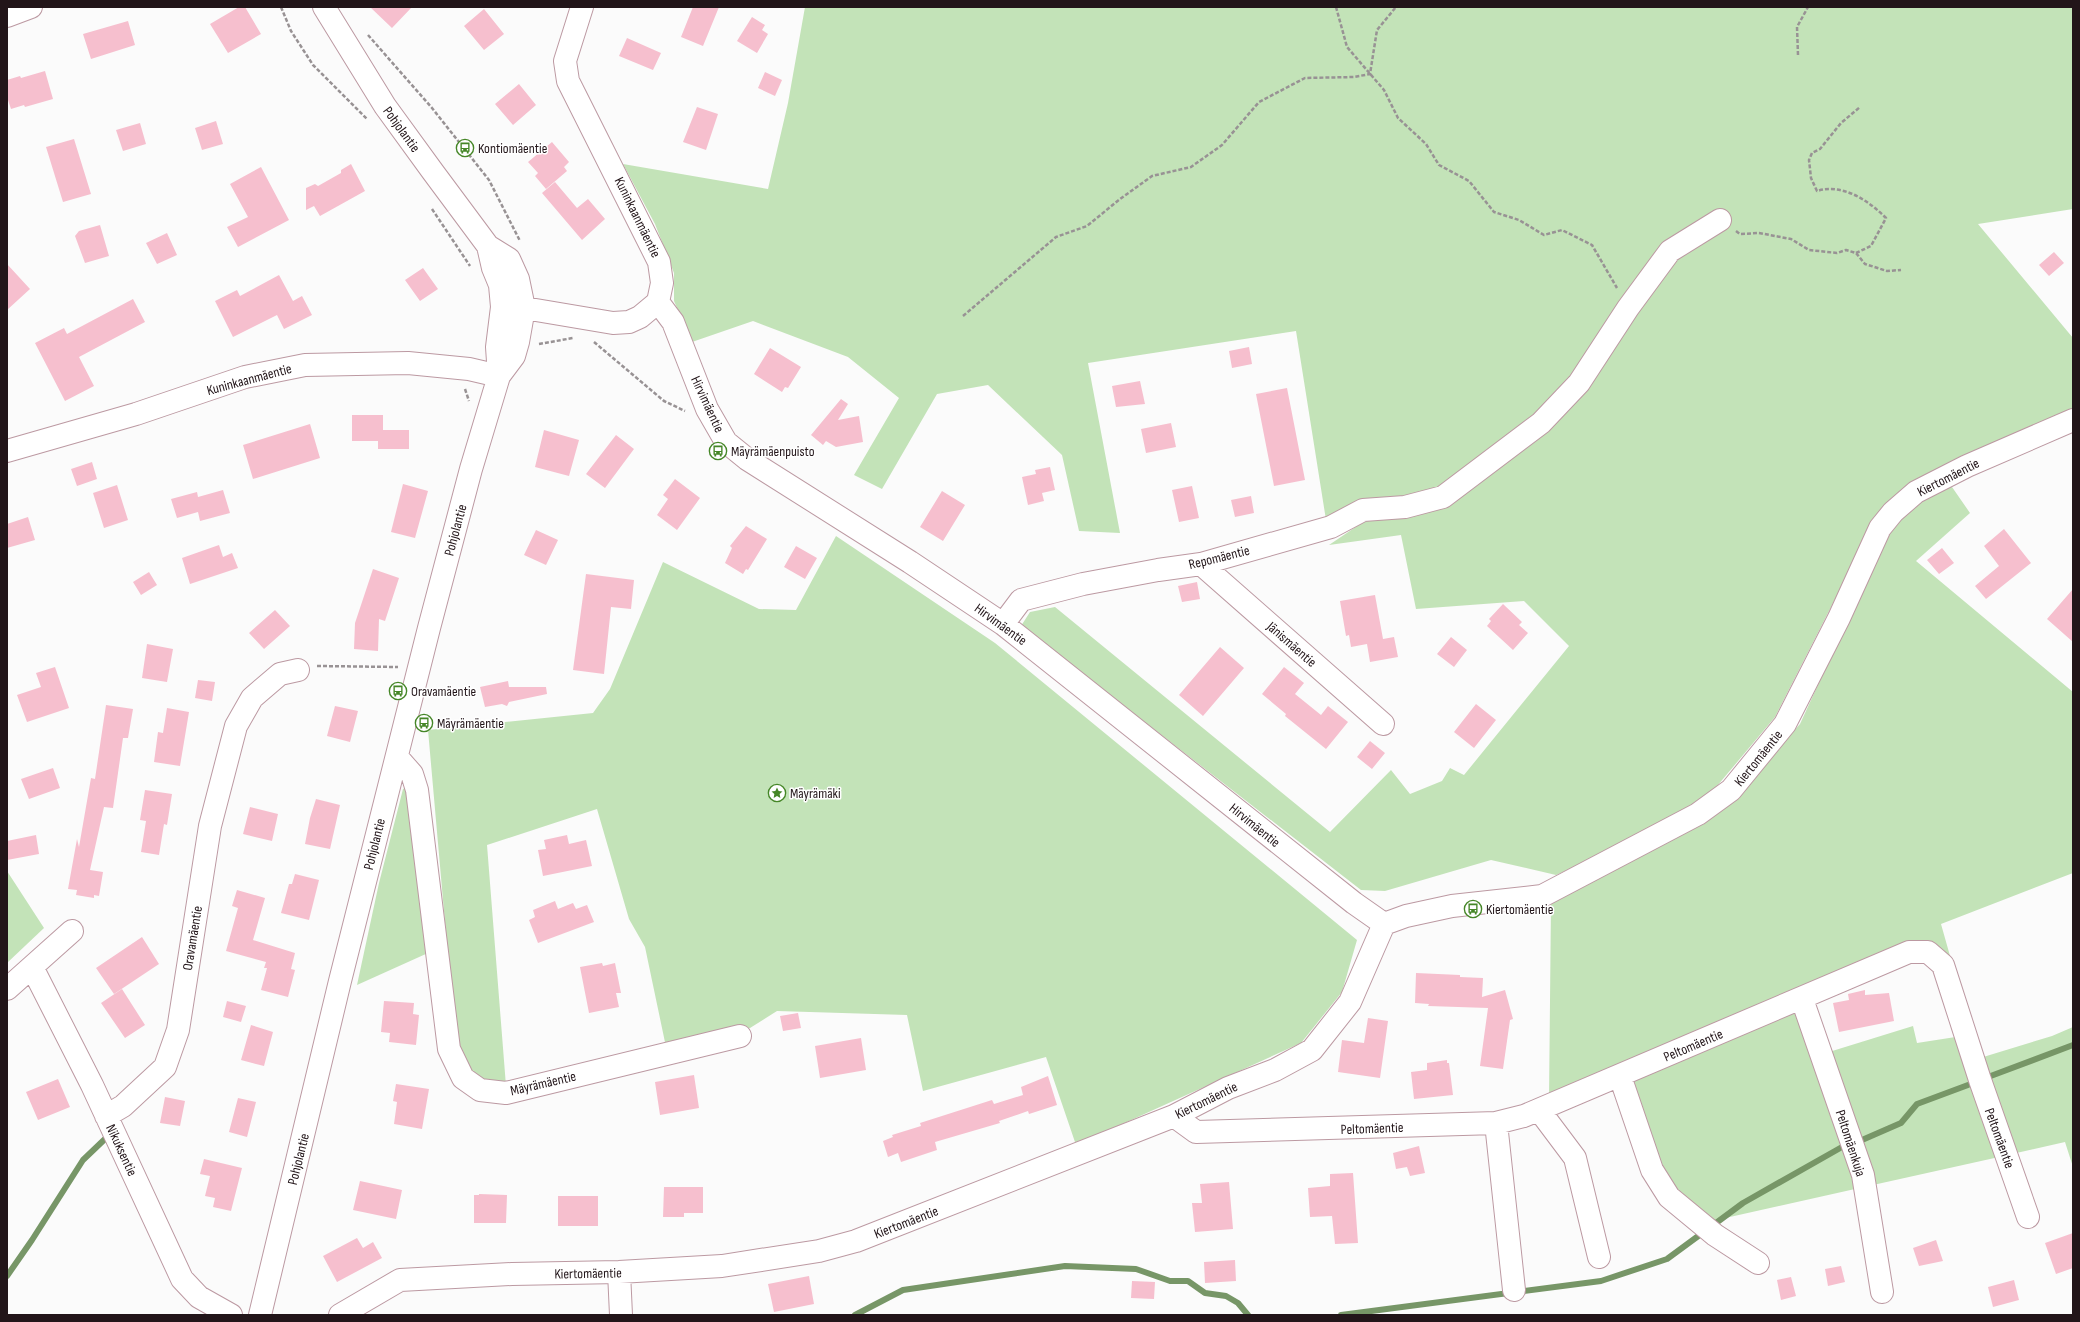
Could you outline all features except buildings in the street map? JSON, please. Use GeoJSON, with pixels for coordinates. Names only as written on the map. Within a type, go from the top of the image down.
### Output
{"type":"FeatureCollection","features":[{"type":"Feature","properties":{"kind":"street"},"geometry":{"type":"LineString","coordinates":[[7,16],[31,7]]}},
{"type":"Feature","properties":{"kind":"street","name":"Pohjolantie"},"geometry":{"type":"LineString","coordinates":[[260,1315],[342,973],[418,672],[471,470],[499,376],[497,347],[513,307],[500,285],[493,268],[488,246],[385,106],[324,7]]}},
{"type":"Feature","properties":{"kind":"street","name":"Kuninkaanmäentie"},"geometry":{"type":"LineString","coordinates":[[582,7],[565,61],[568,81],[660,262],[662,283],[658,302]]}},
{"type":"Feature","properties":{"kind":"street"},"geometry":{"type":"LineString","coordinates":[[1628,308],[1670,251],[1720,220]]}},
{"type":"Feature","properties":{"kind":"street"},"geometry":{"type":"LineString","coordinates":[[513,307],[618,323],[629,322],[640,317],[658,302]]}},
{"type":"Feature","properties":{"kind":"street","name":"Hirvimäentie"},"geometry":{"type":"LineString","coordinates":[[658,302],[673,322],[707,409],[726,442],[747,459],[910,562],[1003,624],[1354,903],[1384,924]]}},
{"type":"Feature","properties":{"kind":"street","name":"Repomäentie"},"geometry":{"type":"LineString","coordinates":[[1003,624],[1021,600],[1084,584],[1158,570],[1201,564],[1331,527],[1363,510],[1405,507],[1443,497],[1541,423],[1579,383],[1628,308]]}},
{"type":"Feature","properties":{"kind":"street","name":"Kuninkaanmäentie"},"geometry":{"type":"LineString","coordinates":[[7,452],[136,414],[245,377],[305,365],[408,363],[469,369],[499,376]]}},
{"type":"Feature","properties":{"kind":"street","name":"Kiertomäentie"},"geometry":{"type":"LineString","coordinates":[[340,1315],[400,1280],[512,1274],[619,1272],[722,1266],[819,1251],[856,1241],[1174,1116],[1228,1088],[1275,1070],[1312,1050],[1350,1002],[1384,924],[1406,916],[1452,906],[1542,896],[1692,818],[1731,790],[1785,724],[1839,618],[1880,528],[1893,512],[1916,492],[1967,466],[2073,420]]}},
{"type":"Feature","properties":{"kind":"street","name":"Jänismäentie"},"geometry":{"type":"LineString","coordinates":[[1201,564],[1383,724]]}},
{"type":"Feature","properties":{"kind":"street","name":"Oravamäentie"},"geometry":{"type":"LineString","coordinates":[[106,1116],[123,1106],[165,1067],[178,1030],[210,826],[236,726],[252,698],[280,674],[298,670]]}},
{"type":"Feature","properties":{"kind":"street","name":"Mäyrämäentie"},"geometry":{"type":"LineString","coordinates":[[397,757],[412,774],[417,790],[450,1049],[463,1078],[480,1090],[506,1093],[740,1036]]}},
{"type":"Feature","properties":{"kind":"street"},"geometry":{"type":"LineString","coordinates":[[7,989],[72,932]]}},
{"type":"Feature","properties":{"kind":"street","name":"Peltomäentie"},"geometry":{"type":"LineString","coordinates":[[1174,1116],[1196,1132],[1496,1123],[1524,1116],[1539,1110],[1802,999],[1909,952],[1928,952],[1943,965],[1980,1080],[2028,1217]]}},
{"type":"Feature","properties":{"kind":"street","name":"Nikuksentie"},"geometry":{"type":"LineString","coordinates":[[32,967],[106,1116],[182,1279],[199,1296],[231,1315]]}},
{"type":"Feature","properties":{"kind":"street","name":"Peltomäenkuja"},"geometry":{"type":"LineString","coordinates":[[1802,999],[1863,1175],[1882,1292]]}},
{"type":"Feature","properties":{"kind":"street"},"geometry":{"type":"LineString","coordinates":[[1620,1076],[1652,1170],[1669,1197],[1715,1235],[1758,1263]]}},
{"type":"Feature","properties":{"kind":"street"},"geometry":{"type":"LineString","coordinates":[[1539,1110],[1574,1158],[1599,1257]]}},
{"type":"Feature","properties":{"kind":"street"},"geometry":{"type":"LineString","coordinates":[[1496,1123],[1514,1290]]}},
{"type":"Feature","properties":{"kind":"street"},"geometry":{"type":"LineString","coordinates":[[619,1272],[621,1315]]}},
{"type":"Feature","properties":{"kind":"path"},"geometry":{"type":"LineString","coordinates":[[281,7],[291,31],[313,65],[371,123]]}},
{"type":"Feature","properties":{"kind":"path"},"geometry":{"type":"LineString","coordinates":[[1336,7],[1347,47],[1384,90],[1398,118],[1426,144],[1439,165],[1469,181],[1494,212],[1519,220],[1544,235],[1562,230],[1592,245],[1628,308]]}},
{"type":"Feature","properties":{"kind":"path"},"geometry":{"type":"LineString","coordinates":[[1370,74],[1377,30],[1396,7]]}},
{"type":"Feature","properties":{"kind":"path"},"geometry":{"type":"LineString","coordinates":[[1798,55],[1797,27],[1808,7]]}},
{"type":"Feature","properties":{"kind":"path"},"geometry":{"type":"LineString","coordinates":[[367,34],[432,108],[489,180],[524,248]]}},
{"type":"Feature","properties":{"kind":"path"},"geometry":{"type":"LineString","coordinates":[[963,316],[1056,237],[1088,226],[1152,176],[1191,167],[1222,145],[1259,102],[1305,78],[1354,77],[1370,74]]}},
{"type":"Feature","properties":{"kind":"path"},"geometry":{"type":"LineString","coordinates":[[1856,253],[1871,246],[1886,218],[1872,204],[1838,188],[1827,188],[1817,191],[1811,178],[1809,160],[1812,153],[1820,149],[1841,123],[1860,107]]}},
{"type":"Feature","properties":{"kind":"path"},"geometry":{"type":"LineString","coordinates":[[429,203],[472,270]]}},
{"type":"Feature","properties":{"kind":"path"},"geometry":{"type":"LineString","coordinates":[[1720,220],[1740,234],[1759,233],[1791,238],[1809,250],[1837,254],[1846,250],[1856,253],[1865,264],[1887,272],[1901,270]]}},
{"type":"Feature","properties":{"kind":"path"},"geometry":{"type":"LineString","coordinates":[[536,345],[577,338]]}},
{"type":"Feature","properties":{"kind":"path"},"geometry":{"type":"LineString","coordinates":[[588,340],[593,341],[664,401],[692,415]]}},
{"type":"Feature","properties":{"kind":"path"},"geometry":{"type":"LineString","coordinates":[[298,670],[318,666],[394,666],[418,672]]}},
{"type":"Feature","properties":{"kind":"green space"},"geometry":{"type":"Polygon","coordinates":[[[805,7],[2073,7],[2073,209],[1978,224],[2073,338],[2073,408],[2066,414],[1912,483],[1881,509],[1775,717],[1712,792],[1644,836],[1556,875],[1491,860],[1385,891],[1361,890],[1021,626],[1030,612],[1055,607],[1330,832],[1391,770],[1410,794],[1442,781],[1450,768],[1464,775],[1569,646],[1524,601],[1416,609],[1401,535],[1329,545],[1366,520],[1326,520],[1296,331],[1088,363],[1120,533],[1079,531],[1062,455],[988,385],[937,394],[882,489],[854,475],[899,398],[848,357],[753,321],[692,342],[674,301],[674,273],[655,224],[623,164],[768,189],[788,103],[805,7]]]}},
{"type":"Feature","properties":{"kind":"green space"},"geometry":{"type":"Polygon","coordinates":[[[1952,487],[1970,513],[1916,561],[2073,692],[2073,873],[1941,924],[1952,963],[1930,944],[1549,1100],[1551,902],[1738,793],[1800,724],[1883,543],[1899,519],[1926,493],[1952,487]]]}},
{"type":"Feature","properties":{"kind":"green space"},"geometry":{"type":"Polygon","coordinates":[[[836,536],[995,643],[1357,940],[1342,992],[1301,1043],[1076,1145],[1046,1057],[923,1091],[907,1015],[777,1011],[750,1028],[742,1031],[666,1047],[645,947],[629,919],[597,809],[487,845],[506,1086],[481,1083],[469,1072],[456,1047],[428,730],[593,713],[610,689],[663,562],[759,609],[796,610],[836,536]]]}},
{"type":"Feature","properties":{"kind":"green space"},"geometry":{"type":"Polygon","coordinates":[[[409,786],[428,953],[357,985],[379,883],[403,789],[409,786]]]}},
{"type":"Feature","properties":{"kind":"green space"},"geometry":{"type":"Polygon","coordinates":[[[7,871],[44,928],[7,963],[7,871]]]}},
{"type":"Feature","properties":{"kind":"green space"},"geometry":{"type":"Polygon","coordinates":[[[1798,1009],[1840,1132],[1855,1189],[1703,1223],[1673,1193],[1627,1080],[1798,1009]]]}},
{"type":"Feature","properties":{"kind":"green space"},"geometry":{"type":"Polygon","coordinates":[[[1913,1026],[1917,1043],[1962,1036],[1999,1157],[1873,1185],[1829,1052],[1913,1026]]]}},
{"type":"Feature","properties":{"kind":"green space"},"geometry":{"type":"Polygon","coordinates":[[[2073,1027],[2073,1167],[2065,1142],[2012,1154],[1980,1058],[2052,1036],[2073,1027]]]}},
{"type":"Feature","properties":{"kind":"waterway"},"geometry":{"type":"LineString","coordinates":[[1988,1077],[2073,1045]]}},
{"type":"Feature","properties":{"kind":"waterway"},"geometry":{"type":"LineString","coordinates":[[1862,1140],[1901,1123],[1917,1104],[1968,1085]]}},
{"type":"Feature","properties":{"kind":"waterway"},"geometry":{"type":"LineString","coordinates":[[7,1276],[83,1160],[106,1138]]}},
{"type":"Feature","properties":{"kind":"waterway"},"geometry":{"type":"LineString","coordinates":[[1716,1223],[1743,1203],[1842,1147]]}},
{"type":"Feature","properties":{"kind":"waterway"},"geometry":{"type":"LineString","coordinates":[[1341,1315],[1601,1281],[1667,1259],[1701,1234]]}},
{"type":"Feature","properties":{"kind":"waterway"},"geometry":{"type":"LineString","coordinates":[[855,1315],[903,1290],[1065,1266],[1136,1269],[1170,1281],[1188,1281],[1205,1293],[1226,1296],[1238,1303],[1248,1315]]}},
{"type":"Feature","properties":{"kind":"place","name":"Kontiomäentie"},"geometry":{"type":"Point","coordinates":[465,148]}},
{"type":"Feature","properties":{"kind":"place","name":"Mäyrämäenpuisto"},"geometry":{"type":"Point","coordinates":[718,451]}},
{"type":"Feature","properties":{"kind":"place","name":"Oravamäentie"},"geometry":{"type":"Point","coordinates":[398,691]}},
{"type":"Feature","properties":{"kind":"place","name":"Mäyrämäentie"},"geometry":{"type":"Point","coordinates":[424,723]}},
{"type":"Feature","properties":{"kind":"place","name":"Mäyrämäki"},"geometry":{"type":"Point","coordinates":[777,793]}},
{"type":"Feature","properties":{"kind":"place","name":"Kiertomäentie"},"geometry":{"type":"Point","coordinates":[1473,909]}}]}
